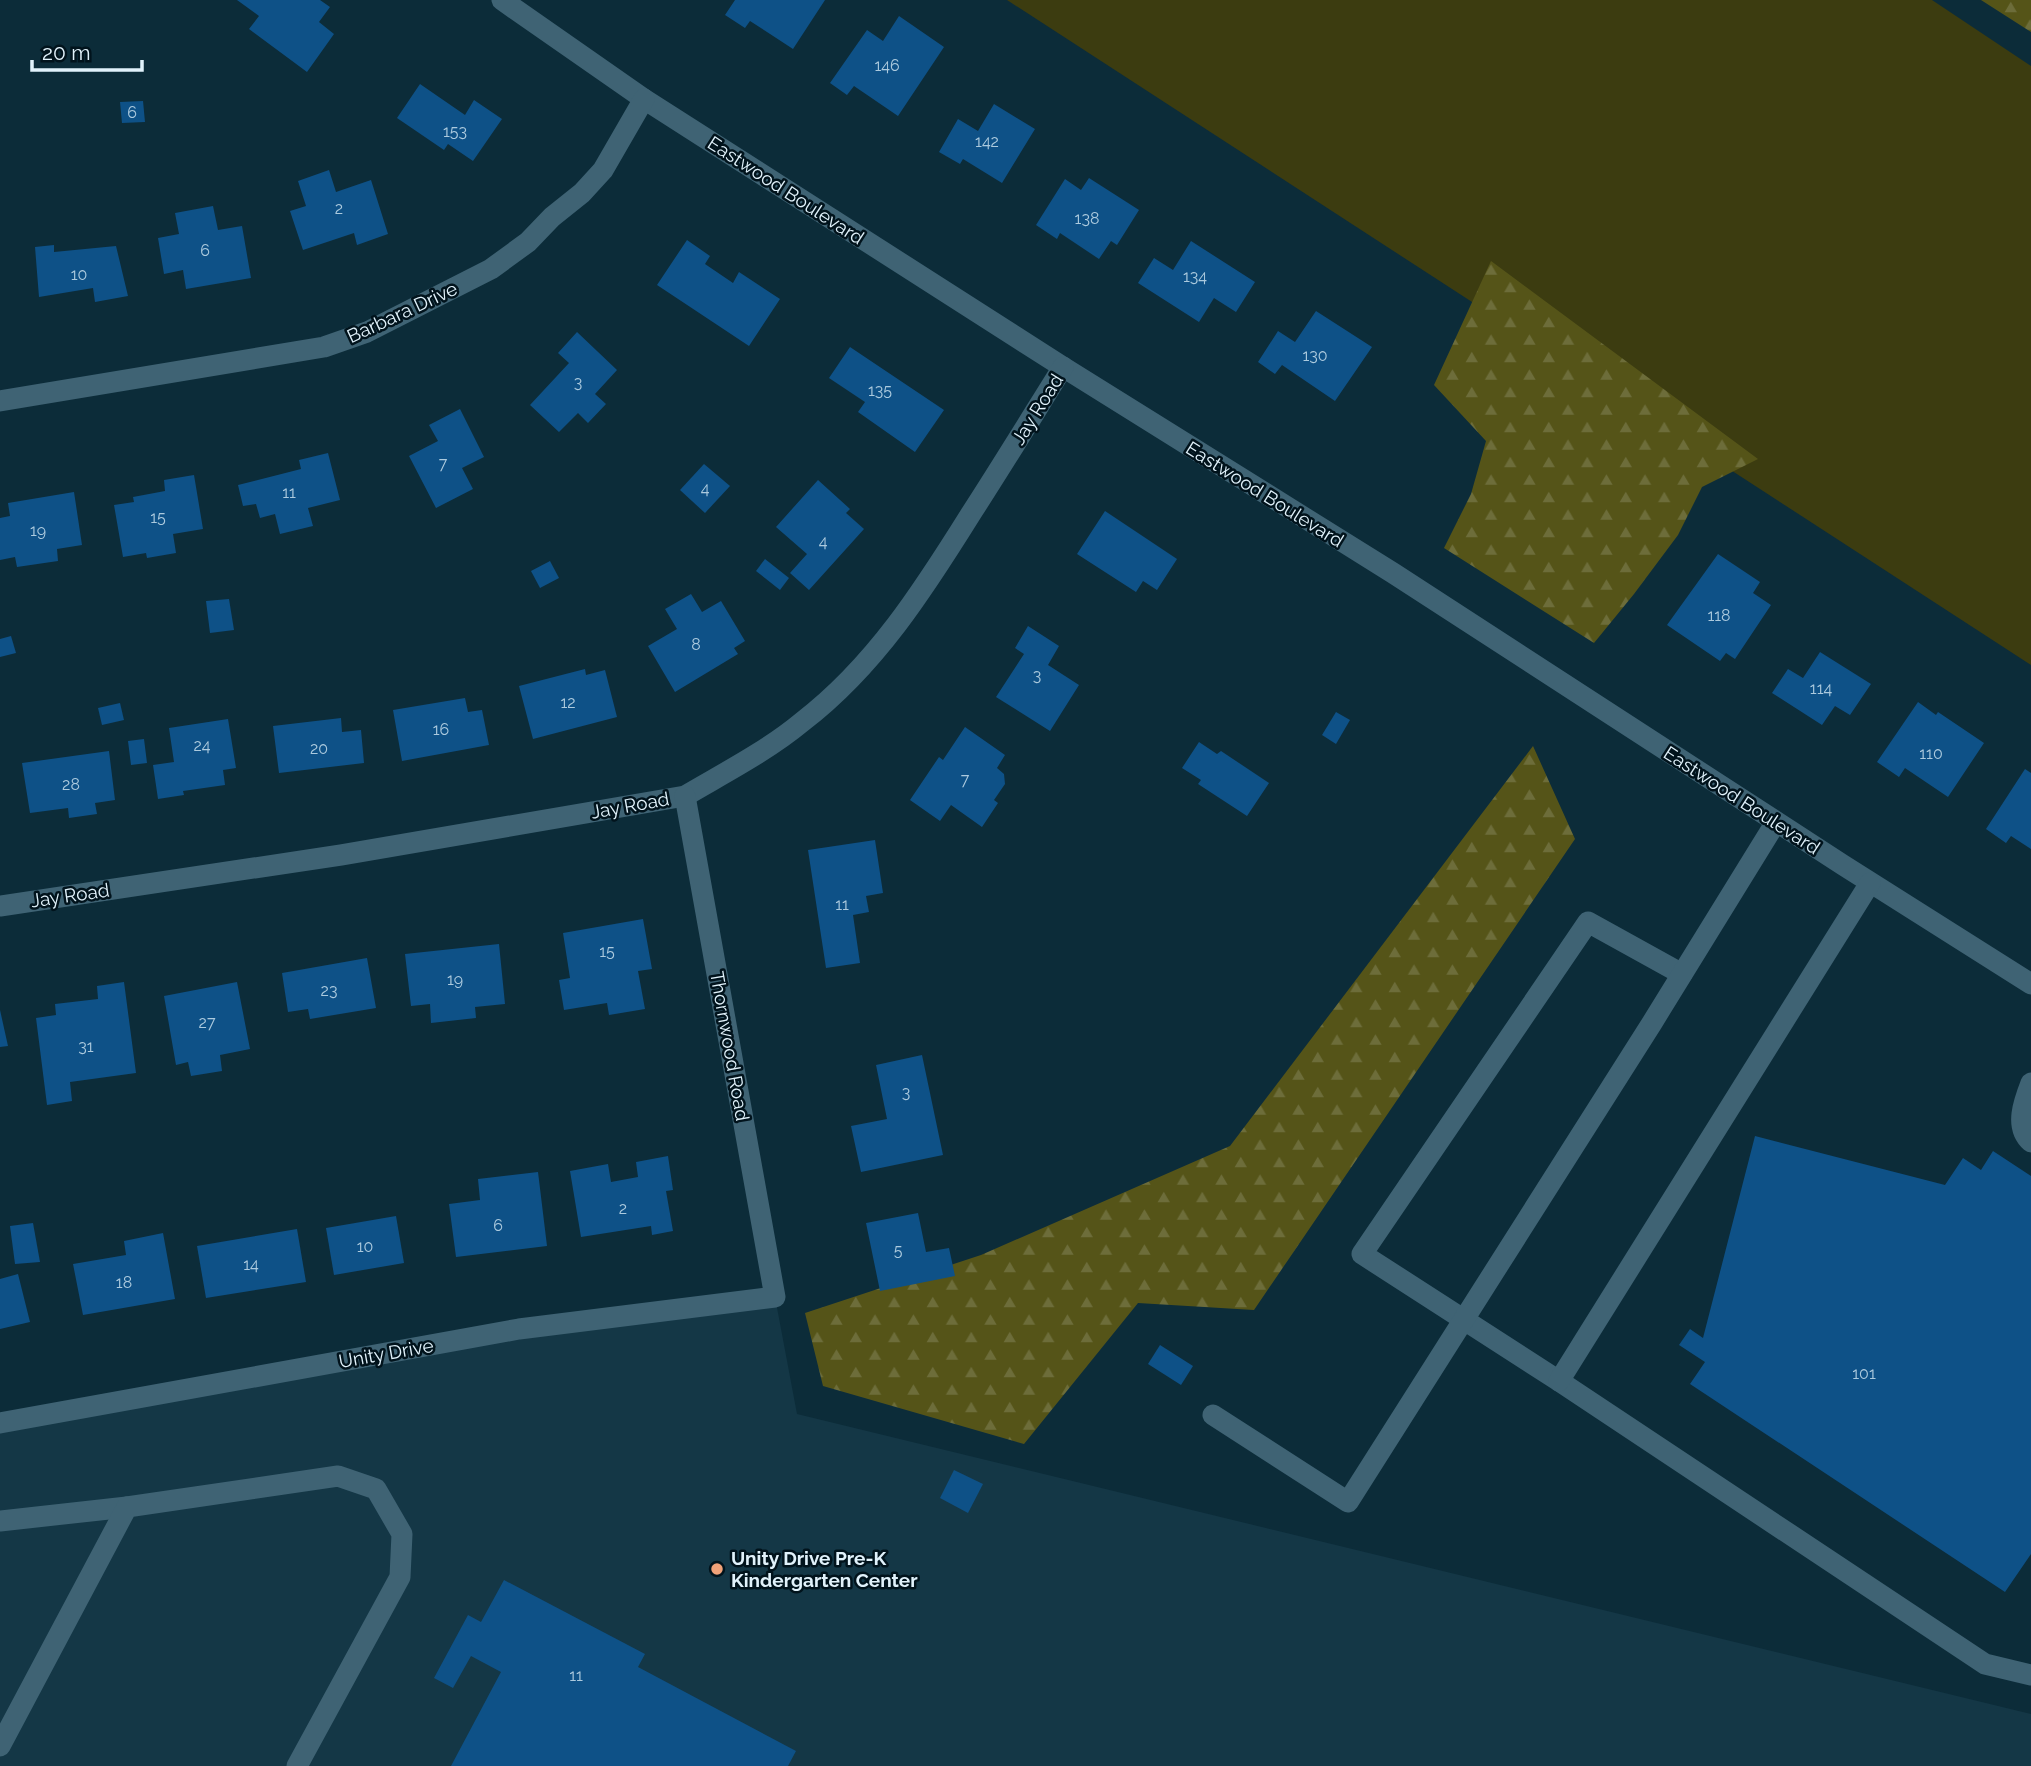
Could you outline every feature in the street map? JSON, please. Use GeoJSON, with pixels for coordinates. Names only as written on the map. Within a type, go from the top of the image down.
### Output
{"type":"FeatureCollection","features":[{"type":"Feature","properties":{"kind":"street","name":"Eastwood Boulevard"},"geometry":{"type":"LineString","coordinates":[[502,0],[643,99],[1063,367],[1393,573],[1870,883],[2031,984]]}},
{"type":"Feature","properties":{"kind":"street","name":"Barbara Drive"},"geometry":{"type":"LineString","coordinates":[[0,401],[324,346],[367,332],[491,269],[527,243],[603,170],[643,99]]}},
{"type":"Feature","properties":{"kind":"street","name":"Jay Road"},"geometry":{"type":"LineString","coordinates":[[0,906],[341,855],[685,796],[801,723],[832,697],[886,640],[930,580],[1063,367]]}},
{"type":"Feature","properties":{"kind":"street","name":"Thornwood Road"},"geometry":{"type":"LineString","coordinates":[[685,796],[775,1297]]}},
{"type":"Feature","properties":{"kind":"street"},"geometry":{"type":"LineString","coordinates":[[1213,1415],[1348,1502],[1776,822]]}},
{"type":"Feature","properties":{"kind":"street"},"geometry":{"type":"LineString","coordinates":[[1559,1381],[1870,883]]}},
{"type":"Feature","properties":{"kind":"street"},"geometry":{"type":"LineString","coordinates":[[1682,974],[1588,922],[1362,1254],[1986,1664],[2031,1675]]}},
{"type":"Feature","properties":{"kind":"street"},"geometry":{"type":"LineString","coordinates":[[2031,1083],[2021,1120],[2026,1138],[2031,1142]]}},
{"type":"Feature","properties":{"kind":"street","name":"Unity Drive"},"geometry":{"type":"LineString","coordinates":[[0,1423],[519,1328],[775,1297]]}},
{"type":"Feature","properties":{"kind":"street"},"geometry":{"type":"LineString","coordinates":[[0,1521],[127,1507],[338,1476],[376,1489],[402,1534],[400,1577],[297,1766]]}},
{"type":"Feature","properties":{"kind":"street"},"geometry":{"type":"LineString","coordinates":[[0,1746],[127,1507]]}},
{"type":"Feature","properties":{"kind":"shaded area"},"geometry":{"type":"Polygon","coordinates":[[[1007,0],[1932,0],[2031,66],[2031,665],[1007,0]]]}},
{"type":"Feature","properties":{"kind":"shaded area","name":"Unity Drive Pre-K Kindergarten Center"},"geometry":{"type":"Polygon","coordinates":[[[775,1297],[797,1414],[2031,1714],[2031,1766],[0,1766],[0,1423],[775,1297]]]}},
{"type":"Feature","properties":{"kind":"green space"},"geometry":{"type":"Polygon","coordinates":[[[1981,0],[2031,0],[2031,32],[1981,0]]]}},
{"type":"Feature","properties":{"kind":"green space"},"geometry":{"type":"Polygon","coordinates":[[[1491,261],[1758,459],[1702,487],[1678,535],[1594,643],[1444,548],[1471,494],[1486,441],[1434,385],[1491,261]]]}},
{"type":"Feature","properties":{"kind":"green space"},"geometry":{"type":"Polygon","coordinates":[[[1533,746],[1575,839],[1254,1310],[1138,1303],[1024,1444],[823,1386],[805,1313],[981,1255],[1230,1146],[1533,746]]]}},
{"type":"Feature","properties":{"kind":"building"},"geometry":{"type":"Polygon","coordinates":[[[237,0],[320,0],[330,7],[319,22],[334,34],[307,72],[249,29],[259,16],[237,0]]]}},
{"type":"Feature","properties":{"kind":"building"},"geometry":{"type":"Polygon","coordinates":[[[735,0],[825,0],[793,49],[750,21],[745,28],[725,15],[735,0]]]}},
{"type":"Feature","properties":{"kind":"building"},"geometry":{"type":"Polygon","coordinates":[[[899,16],[944,47],[898,116],[854,86],[847,95],[830,83],[867,30],[883,41],[899,16]]]}},
{"type":"Feature","properties":{"kind":"building"},"geometry":{"type":"Polygon","coordinates":[[[420,84],[465,115],[474,100],[502,119],[473,161],[448,144],[444,150],[397,118],[420,84]]]}},
{"type":"Feature","properties":{"kind":"building"},"geometry":{"type":"Polygon","coordinates":[[[143,101],[145,122],[122,123],[120,102],[143,101]]]}},
{"type":"Feature","properties":{"kind":"building"},"geometry":{"type":"Polygon","coordinates":[[[994,104],[1035,129],[1002,183],[963,159],[960,164],[939,152],[958,119],[978,131],[994,104]]]}},
{"type":"Feature","properties":{"kind":"building"},"geometry":{"type":"Polygon","coordinates":[[[329,170],[336,192],[371,180],[388,234],[357,245],[354,233],[303,250],[290,211],[306,206],[298,181],[329,170]]]}},
{"type":"Feature","properties":{"kind":"building"},"geometry":{"type":"Polygon","coordinates":[[[1089,178],[1139,210],[1117,245],[1111,241],[1099,259],[1060,233],[1057,239],[1036,225],[1065,179],[1081,190],[1089,178]]]}},
{"type":"Feature","properties":{"kind":"building"},"geometry":{"type":"Polygon","coordinates":[[[213,206],[218,230],[242,226],[251,278],[186,289],[183,270],[164,274],[158,238],[179,234],[175,213],[213,206]]]}},
{"type":"Feature","properties":{"kind":"building"},"geometry":{"type":"Polygon","coordinates":[[[687,240],[710,256],[705,264],[733,283],[739,272],[780,299],[749,346],[657,285],[687,240]]]}},
{"type":"Feature","properties":{"kind":"building"},"geometry":{"type":"Polygon","coordinates":[[[1191,241],[1255,282],[1236,312],[1214,298],[1199,322],[1138,283],[1154,258],[1173,270],[1191,241]]]}},
{"type":"Feature","properties":{"kind":"building"},"geometry":{"type":"Polygon","coordinates":[[[54,245],[54,252],[116,246],[128,296],[95,302],[93,288],[39,297],[35,247],[54,245]]]}},
{"type":"Feature","properties":{"kind":"building"},"geometry":{"type":"Polygon","coordinates":[[[1316,311],[1372,347],[1335,401],[1282,365],[1275,374],[1258,362],[1278,331],[1295,342],[1316,311]]]}},
{"type":"Feature","properties":{"kind":"building"},"geometry":{"type":"Polygon","coordinates":[[[577,332],[617,370],[595,394],[606,404],[588,423],[578,413],[559,432],[530,405],[569,363],[558,353],[577,332]]]}},
{"type":"Feature","properties":{"kind":"building"},"geometry":{"type":"Polygon","coordinates":[[[850,347],[944,410],[915,452],[858,412],[865,402],[829,378],[850,347]]]}},
{"type":"Feature","properties":{"kind":"building"},"geometry":{"type":"Polygon","coordinates":[[[460,409],[484,457],[462,468],[473,489],[436,508],[409,456],[438,441],[429,425],[460,409]]]}},
{"type":"Feature","properties":{"kind":"building"},"geometry":{"type":"Polygon","coordinates":[[[328,453],[340,500],[308,508],[313,526],[280,534],[275,514],[260,518],[256,504],[243,506],[238,485],[301,469],[299,460],[328,453]]]}},
{"type":"Feature","properties":{"kind":"building"},"geometry":{"type":"Polygon","coordinates":[[[704,464],[730,486],[705,513],[680,490],[704,464]]]}},
{"type":"Feature","properties":{"kind":"building"},"geometry":{"type":"Polygon","coordinates":[[[194,475],[203,529],[173,534],[176,553],[147,558],[146,553],[123,557],[114,505],[134,502],[133,497],[165,491],[164,480],[194,475]]]}},
{"type":"Feature","properties":{"kind":"building"},"geometry":{"type":"Polygon","coordinates":[[[818,480],[850,509],[846,513],[864,529],[809,590],[790,573],[807,554],[776,527],[818,480]]]}},
{"type":"Feature","properties":{"kind":"building"},"geometry":{"type":"Polygon","coordinates":[[[74,492],[82,545],[57,549],[58,561],[17,567],[15,557],[0,560],[0,518],[10,516],[8,503],[74,492]]]}},
{"type":"Feature","properties":{"kind":"building"},"geometry":{"type":"Polygon","coordinates":[[[1105,511],[1177,559],[1157,590],[1143,581],[1136,592],[1077,554],[1105,511]]]}},
{"type":"Feature","properties":{"kind":"building"},"geometry":{"type":"Polygon","coordinates":[[[1718,554],[1760,582],[1753,593],[1771,605],[1735,659],[1726,653],[1720,661],[1667,625],[1718,554]]]}},
{"type":"Feature","properties":{"kind":"building"},"geometry":{"type":"Polygon","coordinates":[[[765,559],[789,578],[780,590],[756,571],[765,559]]]}},
{"type":"Feature","properties":{"kind":"building"},"geometry":{"type":"Polygon","coordinates":[[[550,561],[559,578],[540,588],[531,571],[550,561]]]}},
{"type":"Feature","properties":{"kind":"building"},"geometry":{"type":"Polygon","coordinates":[[[691,594],[702,612],[721,601],[745,641],[734,648],[738,654],[675,692],[648,646],[677,629],[665,609],[691,594]]]}},
{"type":"Feature","properties":{"kind":"building"},"geometry":{"type":"Polygon","coordinates":[[[229,599],[234,630],[210,633],[206,601],[229,599]]]}},
{"type":"Feature","properties":{"kind":"building"},"geometry":{"type":"Polygon","coordinates":[[[1028,626],[1059,646],[1048,665],[1079,685],[1050,731],[996,697],[1024,654],[1015,648],[1028,626]]]}},
{"type":"Feature","properties":{"kind":"building"},"geometry":{"type":"Polygon","coordinates":[[[11,636],[16,653],[0,657],[0,639],[11,636]]]}},
{"type":"Feature","properties":{"kind":"building"},"geometry":{"type":"Polygon","coordinates":[[[1820,652],[1871,684],[1850,715],[1835,706],[1822,725],[1772,693],[1788,669],[1803,678],[1820,652]]]}},
{"type":"Feature","properties":{"kind":"building"},"geometry":{"type":"Polygon","coordinates":[[[585,669],[586,675],[605,670],[617,717],[533,739],[519,686],[585,669]]]}},
{"type":"Feature","properties":{"kind":"building"},"geometry":{"type":"Polygon","coordinates":[[[465,698],[468,712],[482,710],[489,745],[402,761],[393,710],[465,698]]]}},
{"type":"Feature","properties":{"kind":"building"},"geometry":{"type":"Polygon","coordinates":[[[1918,702],[1984,743],[1948,797],[1905,768],[1899,777],[1877,762],[1918,702]]]}},
{"type":"Feature","properties":{"kind":"building"},"geometry":{"type":"Polygon","coordinates":[[[120,703],[124,720],[102,725],[98,708],[120,703]]]}},
{"type":"Feature","properties":{"kind":"building"},"geometry":{"type":"Polygon","coordinates":[[[1336,712],[1350,720],[1336,744],[1322,735],[1336,712]]]}},
{"type":"Feature","properties":{"kind":"building"},"geometry":{"type":"Polygon","coordinates":[[[341,718],[342,732],[361,730],[364,763],[279,773],[273,726],[341,718]]]}},
{"type":"Feature","properties":{"kind":"building"},"geometry":{"type":"Polygon","coordinates":[[[228,719],[236,768],[223,770],[225,785],[183,791],[184,795],[158,799],[153,765],[174,762],[169,728],[228,719]]]}},
{"type":"Feature","properties":{"kind":"building"},"geometry":{"type":"Polygon","coordinates":[[[965,727],[1005,755],[997,768],[1004,774],[1005,784],[994,800],[998,803],[982,827],[951,805],[940,821],[910,800],[939,757],[943,760],[965,727]]]}},
{"type":"Feature","properties":{"kind":"building"},"geometry":{"type":"Polygon","coordinates":[[[144,739],[147,763],[131,765],[128,741],[144,739]]]}},
{"type":"Feature","properties":{"kind":"building"},"geometry":{"type":"Polygon","coordinates":[[[1199,742],[1217,754],[1221,751],[1269,783],[1247,816],[1198,784],[1201,780],[1182,768],[1199,742]]]}},
{"type":"Feature","properties":{"kind":"building"},"geometry":{"type":"Polygon","coordinates":[[[109,751],[115,800],[95,803],[97,814],[69,818],[68,808],[30,813],[22,763],[109,751]]]}},
{"type":"Feature","properties":{"kind":"building"},"geometry":{"type":"Polygon","coordinates":[[[2025,769],[2031,773],[2031,849],[2011,836],[2006,843],[1986,829],[2025,769]]]}},
{"type":"Feature","properties":{"kind":"building"},"geometry":{"type":"Polygon","coordinates":[[[875,840],[883,893],[866,896],[869,912],[853,915],[860,963],[826,968],[808,850],[875,840]]]}},
{"type":"Feature","properties":{"kind":"building"},"geometry":{"type":"Polygon","coordinates":[[[643,919],[652,969],[638,971],[645,1009],[609,1015],[607,1003],[564,1010],[559,980],[570,978],[563,933],[643,919]]]}},
{"type":"Feature","properties":{"kind":"building"},"geometry":{"type":"Polygon","coordinates":[[[499,944],[505,1004],[475,1007],[476,1018],[431,1023],[430,1004],[411,1006],[405,954],[499,944]]]}},
{"type":"Feature","properties":{"kind":"building"},"geometry":{"type":"Polygon","coordinates":[[[367,958],[376,1008],[310,1019],[308,1009],[288,1012],[282,973],[367,958]]]}},
{"type":"Feature","properties":{"kind":"building"},"geometry":{"type":"Polygon","coordinates":[[[124,982],[136,1073],[70,1082],[72,1101],[47,1105],[36,1018],[56,1015],[55,1004],[98,999],[97,986],[124,982]]]}},
{"type":"Feature","properties":{"kind":"building"},"geometry":{"type":"Polygon","coordinates":[[[237,982],[250,1049],[220,1055],[222,1071],[191,1076],[188,1062],[176,1065],[164,996],[237,982]]]}},
{"type":"Feature","properties":{"kind":"building"},"geometry":{"type":"Polygon","coordinates":[[[0,1010],[8,1046],[0,1047],[0,1010]]]}},
{"type":"Feature","properties":{"kind":"building"},"geometry":{"type":"Polygon","coordinates":[[[922,1055],[943,1155],[861,1172],[851,1126],[887,1119],[876,1065],[922,1055]]]}},
{"type":"Feature","properties":{"kind":"building"},"geometry":{"type":"Polygon","coordinates":[[[1755,1136],[1945,1185],[1963,1158],[1981,1170],[1993,1151],[2031,1176],[2031,1554],[2005,1592],[1690,1384],[1705,1362],[1679,1345],[1690,1329],[1703,1338],[1755,1136]]]}},
{"type":"Feature","properties":{"kind":"building"},"geometry":{"type":"Polygon","coordinates":[[[668,1156],[673,1190],[666,1191],[673,1231],[652,1235],[651,1226],[581,1237],[570,1171],[608,1164],[611,1182],[638,1177],[636,1162],[668,1156]]]}},
{"type":"Feature","properties":{"kind":"building"},"geometry":{"type":"Polygon","coordinates":[[[538,1172],[547,1246],[456,1257],[449,1204],[480,1200],[478,1179],[538,1172]]]}},
{"type":"Feature","properties":{"kind":"building"},"geometry":{"type":"Polygon","coordinates":[[[918,1213],[926,1252],[949,1248],[955,1276],[880,1291],[866,1223],[918,1213]]]}},
{"type":"Feature","properties":{"kind":"building"},"geometry":{"type":"Polygon","coordinates":[[[396,1216],[404,1263],[334,1275],[326,1228],[396,1216]]]}},
{"type":"Feature","properties":{"kind":"building"},"geometry":{"type":"Polygon","coordinates":[[[33,1223],[40,1262],[15,1264],[10,1226],[33,1223]]]}},
{"type":"Feature","properties":{"kind":"building"},"geometry":{"type":"Polygon","coordinates":[[[297,1229],[306,1282],[206,1298],[197,1246],[297,1229]]]}},
{"type":"Feature","properties":{"kind":"building"},"geometry":{"type":"Polygon","coordinates":[[[163,1233],[175,1299],[83,1315],[73,1264],[126,1255],[124,1241],[163,1233]]]}},
{"type":"Feature","properties":{"kind":"building"},"geometry":{"type":"Polygon","coordinates":[[[18,1274],[30,1322],[0,1329],[0,1279],[18,1274]]]}},
{"type":"Feature","properties":{"kind":"building"},"geometry":{"type":"Polygon","coordinates":[[[1160,1345],[1193,1366],[1181,1385],[1148,1364],[1160,1345]]]}},
{"type":"Feature","properties":{"kind":"building"},"geometry":{"type":"Polygon","coordinates":[[[954,1470],[983,1484],[968,1513],[940,1498],[954,1470]]]}},
{"type":"Feature","properties":{"kind":"building"},"geometry":{"type":"Polygon","coordinates":[[[504,1580],[645,1654],[638,1667],[796,1751],[788,1766],[451,1766],[501,1672],[471,1656],[453,1688],[434,1678],[468,1615],[481,1622],[504,1580]]]}},
{"type":"Feature","properties":{"kind":"place","name":"Unity Drive Pre-K Kindergarten Center"},"geometry":{"type":"Point","coordinates":[717,1569]}}]}
